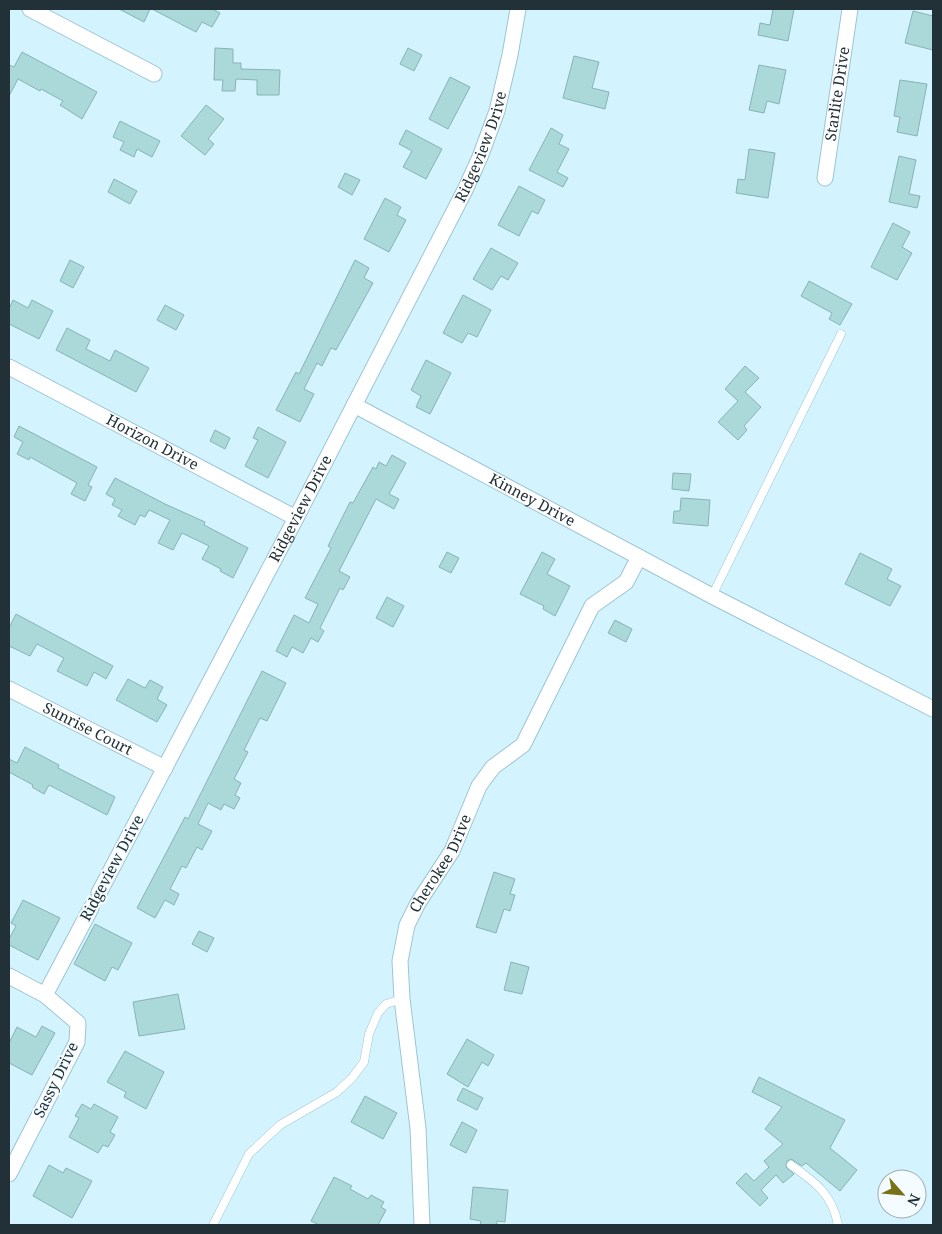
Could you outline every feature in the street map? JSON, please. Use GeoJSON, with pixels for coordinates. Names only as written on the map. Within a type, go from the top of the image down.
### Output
{"type":"FeatureCollection","features":[{"type":"Feature","properties":{"kind":"street"},"geometry":{"type":"LineString","coordinates":[[30,9],[154,74]]}},
{"type":"Feature","properties":{"kind":"street","name":"Ridgeview Drive"},"geometry":{"type":"LineString","coordinates":[[99,893],[466,190],[497,111],[518,9]]}},
{"type":"Feature","properties":{"kind":"street","name":"Starlite Drive"},"geometry":{"type":"LineString","coordinates":[[825,178],[850,9]]}},
{"type":"Feature","properties":{"kind":"street","name":"Horizon Drive"},"geometry":{"type":"LineString","coordinates":[[9,367],[296,518]]}},
{"type":"Feature","properties":{"kind":"street","name":"Kinney Drive"},"geometry":{"type":"LineString","coordinates":[[354,405],[712,596],[933,709]]}},
{"type":"Feature","properties":{"kind":"street","name":"Cherokee Drive"},"geometry":{"type":"LineString","coordinates":[[422,1225],[418,1128],[402,998],[400,960],[407,925],[418,903],[452,851],[479,786],[493,767],[522,746],[592,606],[626,582],[639,557]]}},
{"type":"Feature","properties":{"kind":"street","name":"Sunrise Court"},"geometry":{"type":"LineString","coordinates":[[9,689],[165,768]]}},
{"type":"Feature","properties":{"kind":"street","name":"Ridgeview Drive"},"geometry":{"type":"LineString","coordinates":[[45,995],[91,908]]}},
{"type":"Feature","properties":{"kind":"street"},"geometry":{"type":"LineString","coordinates":[[9,976],[45,995]]}},
{"type":"Feature","properties":{"kind":"street","name":"Sassy Drive"},"geometry":{"type":"LineString","coordinates":[[9,1174],[77,1042],[78,1023],[45,995]]}},
{"type":"Feature","properties":{"kind":"lane"},"geometry":{"type":"LineString","coordinates":[[712,596],[841,334]]}},
{"type":"Feature","properties":{"kind":"lane","name":"Ridgeview Drive"},"geometry":{"type":"LineString","coordinates":[[91,908],[99,893]]}},
{"type":"Feature","properties":{"kind":"lane"},"geometry":{"type":"LineString","coordinates":[[213,1225],[248,1154],[280,1125],[337,1092],[352,1078],[364,1062],[369,1034],[378,1013],[386,1004],[402,998]]}},
{"type":"Feature","properties":{"kind":"lane"},"geometry":{"type":"LineString","coordinates":[[791,1165],[816,1182],[835,1209],[838,1225]]}},
{"type":"Feature","properties":{"kind":"building"},"geometry":{"type":"Polygon","coordinates":[[[119,9],[150,9],[144,22],[119,9]]]}},
{"type":"Feature","properties":{"kind":"building"},"geometry":{"type":"Polygon","coordinates":[[[152,9],[212,9],[220,13],[212,27],[202,22],[196,32],[152,9]]]}},
{"type":"Feature","properties":{"kind":"building"},"geometry":{"type":"Polygon","coordinates":[[[773,9],[794,9],[788,41],[758,35],[760,23],[770,25],[773,9]]]}},
{"type":"Feature","properties":{"kind":"building"},"geometry":{"type":"Polygon","coordinates":[[[913,11],[933,16],[933,50],[905,43],[913,11]]]}},
{"type":"Feature","properties":{"kind":"building"},"geometry":{"type":"Polygon","coordinates":[[[215,48],[233,49],[233,63],[241,63],[241,69],[280,70],[279,95],[257,95],[257,80],[236,79],[235,91],[222,91],[223,80],[214,80],[215,48]]]}},
{"type":"Feature","properties":{"kind":"building"},"geometry":{"type":"Polygon","coordinates":[[[408,48],[422,55],[414,71],[400,64],[408,48]]]}},
{"type":"Feature","properties":{"kind":"building"},"geometry":{"type":"Polygon","coordinates":[[[22,52],[97,92],[82,119],[60,105],[63,101],[18,79],[9,96],[9,65],[14,67],[22,52]]]}},
{"type":"Feature","properties":{"kind":"building"},"geometry":{"type":"Polygon","coordinates":[[[574,56],[599,62],[592,88],[609,92],[605,109],[563,98],[574,56]]]}},
{"type":"Feature","properties":{"kind":"building"},"geometry":{"type":"Polygon","coordinates":[[[759,65],[786,70],[779,104],[767,101],[764,113],[749,110],[759,65]]]}},
{"type":"Feature","properties":{"kind":"building"},"geometry":{"type":"Polygon","coordinates":[[[450,77],[470,87],[448,129],[429,119],[450,77]]]}},
{"type":"Feature","properties":{"kind":"building"},"geometry":{"type":"Polygon","coordinates":[[[900,80],[927,84],[917,136],[897,132],[900,117],[894,116],[900,80]]]}},
{"type":"Feature","properties":{"kind":"building"},"geometry":{"type":"Polygon","coordinates":[[[206,105],[224,119],[208,139],[214,144],[205,155],[181,136],[206,105]]]}},
{"type":"Feature","properties":{"kind":"building"},"geometry":{"type":"Polygon","coordinates":[[[120,121],[160,141],[152,157],[137,149],[134,157],[120,150],[124,142],[113,137],[120,121]]]}},
{"type":"Feature","properties":{"kind":"building"},"geometry":{"type":"Polygon","coordinates":[[[551,128],[563,135],[559,144],[569,149],[557,172],[568,178],[563,187],[529,170],[551,128]]]}},
{"type":"Feature","properties":{"kind":"building"},"geometry":{"type":"Polygon","coordinates":[[[406,130],[442,149],[426,179],[403,167],[412,151],[399,144],[406,130]]]}},
{"type":"Feature","properties":{"kind":"building"},"geometry":{"type":"Polygon","coordinates":[[[749,149],[775,153],[768,198],[736,193],[738,179],[745,180],[749,149]]]}},
{"type":"Feature","properties":{"kind":"building"},"geometry":{"type":"Polygon","coordinates":[[[899,156],[916,160],[909,194],[920,196],[917,208],[889,202],[899,156]]]}},
{"type":"Feature","properties":{"kind":"building"},"geometry":{"type":"Polygon","coordinates":[[[345,173],[360,180],[352,195],[338,187],[345,173]]]}},
{"type":"Feature","properties":{"kind":"building"},"geometry":{"type":"Polygon","coordinates":[[[114,179],[137,191],[130,204],[108,192],[114,179]]]}},
{"type":"Feature","properties":{"kind":"building"},"geometry":{"type":"Polygon","coordinates":[[[519,186],[545,200],[538,214],[532,211],[519,236],[498,225],[519,186]]]}},
{"type":"Feature","properties":{"kind":"building"},"geometry":{"type":"Polygon","coordinates":[[[385,198],[401,207],[397,215],[406,220],[389,252],[364,239],[385,198]]]}},
{"type":"Feature","properties":{"kind":"building"},"geometry":{"type":"Polygon","coordinates":[[[893,223],[910,232],[902,247],[912,253],[897,280],[871,267],[893,223]]]}},
{"type":"Feature","properties":{"kind":"building"},"geometry":{"type":"Polygon","coordinates":[[[491,248],[518,263],[508,280],[501,276],[492,290],[473,279],[491,248]]]}},
{"type":"Feature","properties":{"kind":"building"},"geometry":{"type":"Polygon","coordinates":[[[70,260],[84,267],[73,288],[60,281],[70,260]]]}},
{"type":"Feature","properties":{"kind":"building"},"geometry":{"type":"Polygon","coordinates":[[[355,260],[369,268],[364,278],[373,283],[336,350],[331,348],[322,366],[317,363],[304,389],[314,394],[300,422],[276,410],[296,372],[299,374],[355,260]]]}},
{"type":"Feature","properties":{"kind":"building"},"geometry":{"type":"Polygon","coordinates":[[[809,281],[852,304],[840,325],[829,319],[832,313],[801,296],[809,281]]]}},
{"type":"Feature","properties":{"kind":"building"},"geometry":{"type":"Polygon","coordinates":[[[463,295],[491,310],[477,337],[468,333],[462,343],[443,333],[463,295]]]}},
{"type":"Feature","properties":{"kind":"building"},"geometry":{"type":"Polygon","coordinates":[[[13,300],[28,308],[32,300],[53,311],[39,339],[9,324],[9,309],[13,300]]]}},
{"type":"Feature","properties":{"kind":"building"},"geometry":{"type":"Polygon","coordinates":[[[165,305],[184,315],[176,330],[157,320],[165,305]]]}},
{"type":"Feature","properties":{"kind":"building"},"geometry":{"type":"Polygon","coordinates":[[[67,328],[90,340],[86,349],[110,361],[115,350],[149,368],[136,392],[56,350],[67,328]]]}},
{"type":"Feature","properties":{"kind":"building"},"geometry":{"type":"Polygon","coordinates":[[[426,360],[451,373],[430,414],[416,407],[421,396],[411,390],[426,360]]]}},
{"type":"Feature","properties":{"kind":"building"},"geometry":{"type":"Polygon","coordinates":[[[745,366],[759,378],[745,392],[761,407],[744,426],[747,430],[738,440],[718,422],[738,401],[725,389],[745,366]]]}},
{"type":"Feature","properties":{"kind":"building"},"geometry":{"type":"Polygon","coordinates":[[[19,426],[97,467],[88,485],[92,487],[85,501],[71,494],[77,483],[30,457],[29,460],[17,454],[23,442],[14,437],[19,426]]]}},
{"type":"Feature","properties":{"kind":"building"},"geometry":{"type":"Polygon","coordinates":[[[258,427],[286,442],[268,478],[245,466],[258,440],[253,438],[258,427]]]}},
{"type":"Feature","properties":{"kind":"building"},"geometry":{"type":"Polygon","coordinates":[[[215,430],[230,438],[225,449],[210,441],[215,430]]]}},
{"type":"Feature","properties":{"kind":"building"},"geometry":{"type":"Polygon","coordinates":[[[392,455],[406,463],[389,494],[399,499],[394,509],[376,499],[339,571],[350,577],[343,590],[340,588],[320,628],[324,631],[318,642],[311,638],[303,653],[292,647],[287,657],[276,651],[294,615],[309,623],[318,604],[305,598],[331,548],[328,546],[350,502],[353,503],[373,467],[376,469],[379,462],[386,466],[392,455]]]}},
{"type":"Feature","properties":{"kind":"building"},"geometry":{"type":"Polygon","coordinates":[[[673,473],[691,474],[689,491],[672,489],[673,473]]]}},
{"type":"Feature","properties":{"kind":"building"},"geometry":{"type":"Polygon","coordinates":[[[115,478],[205,522],[204,525],[248,548],[233,578],[202,559],[209,546],[182,533],[173,550],[158,543],[170,520],[149,510],[145,517],[140,515],[135,525],[118,516],[122,510],[112,505],[115,499],[106,494],[115,478]]]}},
{"type":"Feature","properties":{"kind":"building"},"geometry":{"type":"Polygon","coordinates":[[[681,498],[710,500],[708,526],[673,523],[674,511],[680,511],[681,498]]]}},
{"type":"Feature","properties":{"kind":"building"},"geometry":{"type":"Polygon","coordinates":[[[447,552],[459,558],[451,573],[439,567],[447,552]]]}},
{"type":"Feature","properties":{"kind":"building"},"geometry":{"type":"Polygon","coordinates":[[[542,552],[555,559],[547,574],[570,586],[555,616],[543,609],[544,606],[520,594],[542,552]]]}},
{"type":"Feature","properties":{"kind":"building"},"geometry":{"type":"Polygon","coordinates":[[[860,553],[892,569],[887,579],[901,586],[890,606],[845,584],[860,553]]]}},
{"type":"Feature","properties":{"kind":"building"},"geometry":{"type":"Polygon","coordinates":[[[387,597],[404,606],[393,627],[376,618],[387,597]]]}},
{"type":"Feature","properties":{"kind":"building"},"geometry":{"type":"Polygon","coordinates":[[[16,614],[113,666],[106,679],[94,672],[87,686],[57,671],[64,658],[37,644],[30,656],[9,646],[9,628],[16,614]]]}},
{"type":"Feature","properties":{"kind":"building"},"geometry":{"type":"Polygon","coordinates":[[[615,620],[632,629],[626,642],[608,633],[615,620]]]}},
{"type":"Feature","properties":{"kind":"building"},"geometry":{"type":"Polygon","coordinates":[[[262,671],[286,683],[267,721],[260,718],[244,750],[248,752],[234,779],[241,783],[235,795],[240,798],[234,809],[224,804],[221,810],[208,803],[198,824],[212,831],[202,850],[197,847],[186,868],[182,866],[170,889],[179,894],[174,905],[165,900],[155,918],[137,908],[185,817],[188,819],[262,671]]]}},
{"type":"Feature","properties":{"kind":"building"},"geometry":{"type":"Polygon","coordinates":[[[128,679],[145,688],[150,680],[163,687],[157,699],[167,705],[157,722],[116,700],[128,679]]]}},
{"type":"Feature","properties":{"kind":"building"},"geometry":{"type":"Polygon","coordinates":[[[25,747],[59,765],[58,768],[115,797],[107,815],[49,785],[44,794],[32,787],[33,785],[9,772],[9,759],[17,763],[25,747]]]}},
{"type":"Feature","properties":{"kind":"building"},"geometry":{"type":"Polygon","coordinates":[[[494,872],[515,879],[510,894],[515,895],[510,911],[504,909],[496,933],[476,927],[494,872]]]}},
{"type":"Feature","properties":{"kind":"building"},"geometry":{"type":"Polygon","coordinates":[[[23,900],[60,918],[38,960],[9,945],[9,939],[16,926],[11,923],[23,900]]]}},
{"type":"Feature","properties":{"kind":"building"},"geometry":{"type":"Polygon","coordinates":[[[95,924],[132,943],[118,970],[112,967],[105,981],[74,964],[95,924]]]}},
{"type":"Feature","properties":{"kind":"building"},"geometry":{"type":"Polygon","coordinates":[[[199,931],[214,938],[207,952],[192,944],[199,931]]]}},
{"type":"Feature","properties":{"kind":"building"},"geometry":{"type":"Polygon","coordinates":[[[511,962],[529,967],[522,994],[504,990],[511,962]]]}},
{"type":"Feature","properties":{"kind":"building"},"geometry":{"type":"Polygon","coordinates":[[[178,994],[185,1029],[139,1036],[133,1002],[178,994]]]}},
{"type":"Feature","properties":{"kind":"building"},"geometry":{"type":"Polygon","coordinates":[[[42,1026],[55,1033],[32,1075],[9,1063],[9,1043],[17,1027],[36,1037],[42,1026]]]}},
{"type":"Feature","properties":{"kind":"building"},"geometry":{"type":"Polygon","coordinates":[[[467,1039],[494,1055],[488,1066],[482,1062],[468,1087],[447,1074],[467,1039]]]}},
{"type":"Feature","properties":{"kind":"building"},"geometry":{"type":"Polygon","coordinates":[[[125,1051],[164,1072],[146,1109],[124,1097],[126,1092],[107,1082],[125,1051]]]}},
{"type":"Feature","properties":{"kind":"building"},"geometry":{"type":"Polygon","coordinates":[[[759,1077],[845,1120],[830,1148],[857,1170],[840,1191],[806,1163],[802,1166],[791,1159],[787,1161],[786,1167],[794,1174],[783,1183],[776,1175],[761,1190],[768,1198],[760,1206],[736,1183],[746,1173],[754,1181],[769,1167],[764,1161],[783,1144],[765,1129],[782,1107],[752,1092],[759,1077]]]}},
{"type":"Feature","properties":{"kind":"building"},"geometry":{"type":"Polygon","coordinates":[[[463,1088],[483,1098],[477,1110],[457,1100],[463,1088]]]}},
{"type":"Feature","properties":{"kind":"building"},"geometry":{"type":"Polygon","coordinates":[[[365,1096],[397,1113],[383,1139],[351,1122],[365,1096]]]}},
{"type":"Feature","properties":{"kind":"building"},"geometry":{"type":"Polygon","coordinates":[[[82,1104],[91,1109],[94,1104],[118,1117],[110,1132],[115,1135],[108,1147],[103,1145],[98,1153],[69,1137],[79,1118],[75,1116],[82,1104]]]}},
{"type":"Feature","properties":{"kind":"building"},"geometry":{"type":"Polygon","coordinates":[[[462,1122],[477,1130],[466,1153],[450,1145],[462,1122]]]}},
{"type":"Feature","properties":{"kind":"building"},"geometry":{"type":"Polygon","coordinates":[[[49,1165],[63,1173],[66,1168],[92,1181],[72,1218],[33,1196],[49,1165]]]}},
{"type":"Feature","properties":{"kind":"building"},"geometry":{"type":"Polygon","coordinates":[[[334,1177],[352,1186],[350,1189],[368,1199],[371,1195],[384,1202],[381,1207],[386,1210],[378,1225],[319,1225],[311,1221],[334,1177]]]}},
{"type":"Feature","properties":{"kind":"building"},"geometry":{"type":"Polygon","coordinates":[[[473,1187],[508,1190],[505,1222],[497,1221],[497,1225],[480,1225],[481,1221],[470,1219],[473,1187]]]}}]}
